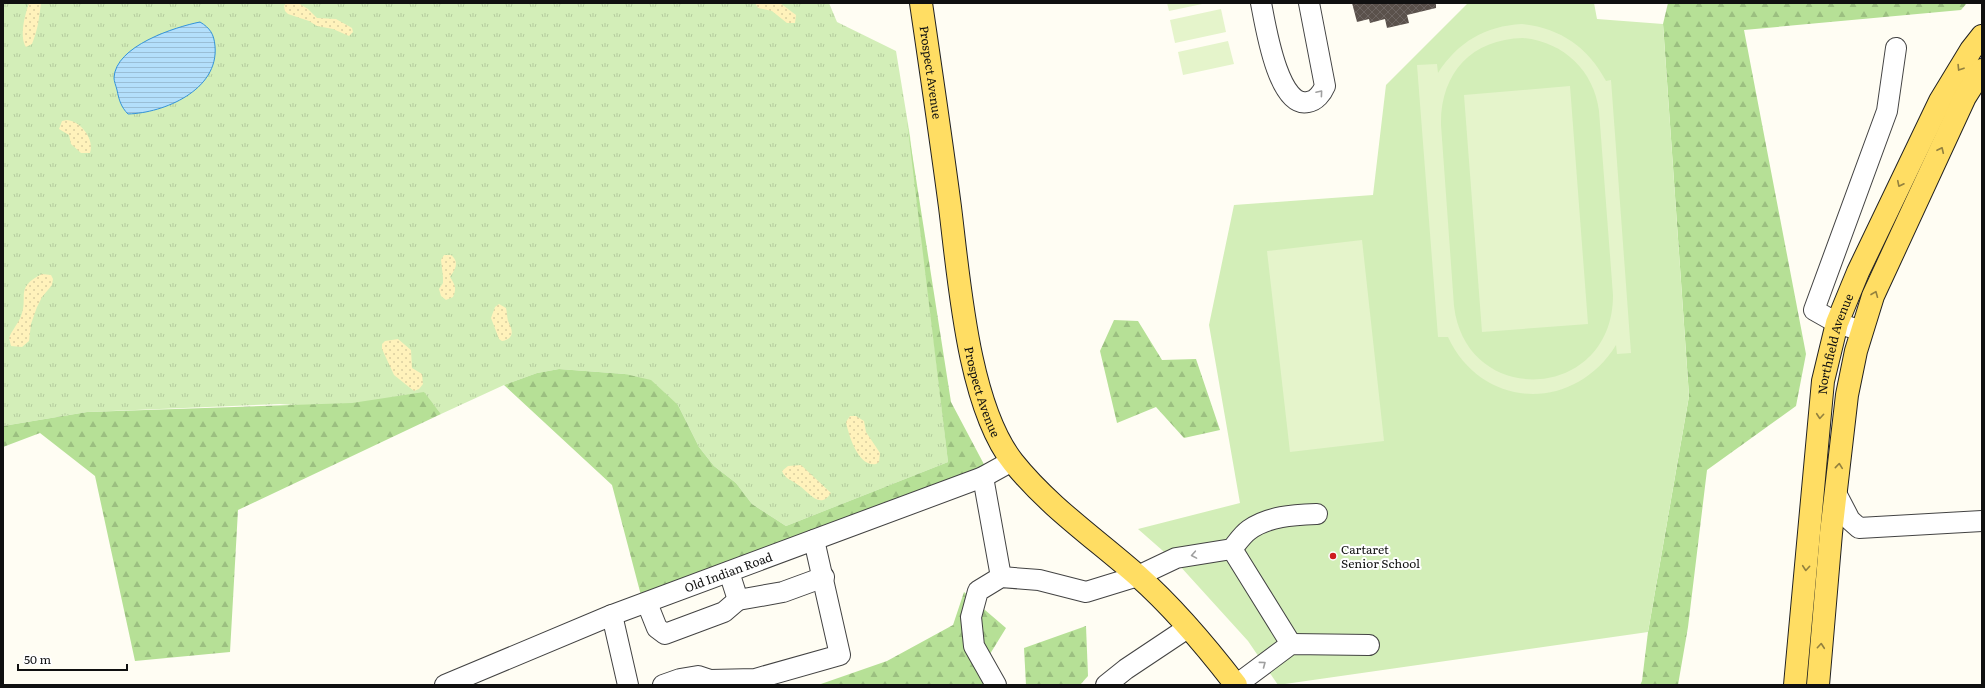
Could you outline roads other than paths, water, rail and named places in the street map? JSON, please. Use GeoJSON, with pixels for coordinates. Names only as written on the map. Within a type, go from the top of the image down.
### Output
{"type":"FeatureCollection","features":[{"type":"Feature","properties":{"kind":"main road","name":"Prospect Avenue"},"geometry":{"type":"LineString","coordinates":[[921,3],[962,296],[972,354],[985,406],[992,426],[1012,461],[1056,506],[1138,576],[1189,626],[1236,685]]}},
{"type":"Feature","properties":{"kind":"main road","name":"Northfield Avenue"},"geometry":{"type":"LineString","coordinates":[[1795,685],[1823,381],[1837,323],[1858,272],[1940,101],[1971,50],[1982,36]]}},
{"type":"Feature","properties":{"kind":"main road","name":"Northfield Avenue"},"geometry":{"type":"LineString","coordinates":[[1818,685],[1831,533],[1847,395],[1862,331],[1876,289],[1965,97],[1982,70]]}},
{"type":"Feature","properties":{"kind":"main road"},"geometry":{"type":"LineString","coordinates":[[1810,529],[1831,533]]}},
{"type":"Feature","properties":{"kind":"street"},"geometry":{"type":"LineString","coordinates":[[1261,3],[1275,68],[1287,90],[1299,102],[1308,103],[1314,100],[1323,91],[1325,86],[1309,3]]}},
{"type":"Feature","properties":{"kind":"street"},"geometry":{"type":"LineString","coordinates":[[1862,331],[1837,323],[1814,310],[1887,111],[1896,48]]}},
{"type":"Feature","properties":{"kind":"street","name":"Old Indian Road"},"geometry":{"type":"LineString","coordinates":[[446,685],[612,615],[983,477],[1012,461]]}},
{"type":"Feature","properties":{"kind":"street"},"geometry":{"type":"LineString","coordinates":[[983,477],[1001,577]]}},
{"type":"Feature","properties":{"kind":"street"},"geometry":{"type":"LineString","coordinates":[[1836,493],[1850,520],[1859,528],[1982,521]]}},
{"type":"Feature","properties":{"kind":"street"},"geometry":{"type":"LineString","coordinates":[[996,685],[974,646],[971,617],[978,591],[1001,577],[1039,580],[1086,592],[1138,576],[1176,558],[1232,549],[1248,531],[1260,524],[1286,516],[1317,514]]}},
{"type":"Feature","properties":{"kind":"street"},"geometry":{"type":"LineString","coordinates":[[663,685],[680,679],[698,676],[710,680],[755,679],[840,655],[824,577],[814,540]]}},
{"type":"Feature","properties":{"kind":"street"},"geometry":{"type":"LineString","coordinates":[[1232,549],[1291,644]]}},
{"type":"Feature","properties":{"kind":"street"},"geometry":{"type":"LineString","coordinates":[[729,572],[738,600]]}},
{"type":"Feature","properties":{"kind":"street"},"geometry":{"type":"LineString","coordinates":[[646,603],[657,628],[665,634],[724,612],[738,600],[784,592],[824,577]]}},
{"type":"Feature","properties":{"kind":"street"},"geometry":{"type":"LineString","coordinates":[[612,615],[628,685]]}},
{"type":"Feature","properties":{"kind":"street"},"geometry":{"type":"LineString","coordinates":[[1106,685],[1126,669],[1189,626]]}},
{"type":"Feature","properties":{"kind":"street"},"geometry":{"type":"LineString","coordinates":[[1236,685],[1291,644],[1369,645]]}},
{"type":"Feature","properties":{"kind":"water"},"geometry":{"type":"Polygon","coordinates":[[[200,22],[211,32],[215,46],[214,62],[208,75],[199,87],[172,104],[142,113],[128,114],[121,103],[114,78],[117,67],[124,56],[148,40],[162,33],[200,22]]]}},
{"type":"Feature","properties":{"kind":"place","name":"Cartaret Senior School"},"geometry":{"type":"Point","coordinates":[1333,556]}}]}
